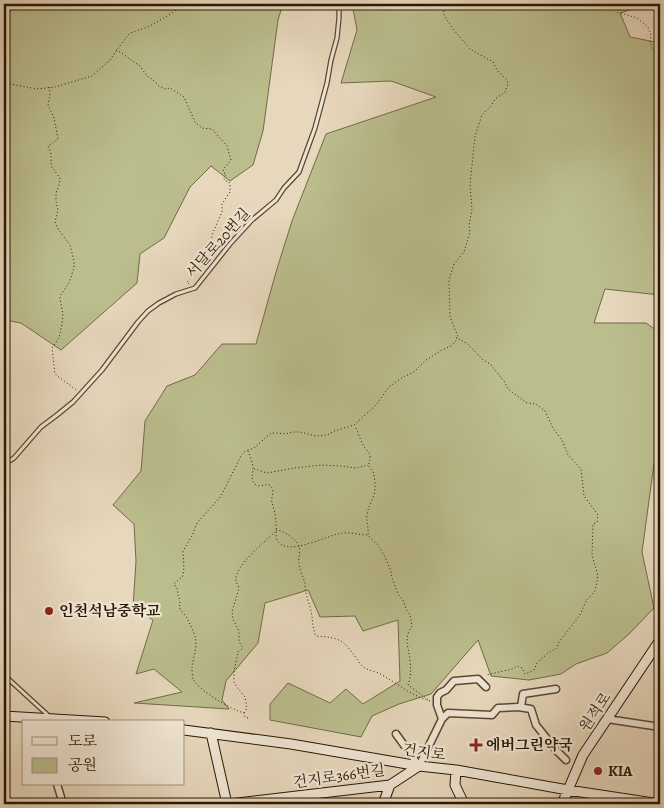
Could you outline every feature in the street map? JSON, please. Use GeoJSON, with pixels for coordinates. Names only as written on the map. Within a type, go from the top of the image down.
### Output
{"type":"FeatureCollection","features":[{"type":"Feature","properties":{"kind":"street","name":"원적로"},"geometry":{"type":"LineString","coordinates":[[562,804],[583,755],[660,640]]}},
{"type":"Feature","properties":{"kind":"street"},"geometry":{"type":"LineString","coordinates":[[442,719],[437,705],[437,697],[454,681],[478,679],[486,687]]}},
{"type":"Feature","properties":{"kind":"street"},"geometry":{"type":"LineString","coordinates":[[521,707],[523,694],[556,689]]}},
{"type":"Feature","properties":{"kind":"street"},"geometry":{"type":"LineString","coordinates":[[396,734],[419,766],[442,719],[448,713],[492,716],[498,708],[521,707],[531,709],[536,725],[566,760]]}},
{"type":"Feature","properties":{"kind":"street"},"geometry":{"type":"LineString","coordinates":[[4,716],[40,720],[70,720]]}},
{"type":"Feature","properties":{"kind":"street"},"geometry":{"type":"LineString","coordinates":[[607,719],[660,727]]}},
{"type":"Feature","properties":{"kind":"street","name":"건지로"},"geometry":{"type":"LineString","coordinates":[[185,730],[291,744],[660,804]]}},
{"type":"Feature","properties":{"kind":"street"},"geometry":{"type":"LineString","coordinates":[[211,732],[228,804]]}},
{"type":"Feature","properties":{"kind":"street","name":"건지로366번길"},"geometry":{"type":"LineString","coordinates":[[228,804],[390,785],[419,766]]}},
{"type":"Feature","properties":{"kind":"street"},"geometry":{"type":"LineString","coordinates":[[456,770],[455,785],[464,804]]}},
{"type":"Feature","properties":{"kind":"street"},"geometry":{"type":"LineString","coordinates":[[383,804],[390,785]]}},
{"type":"Feature","properties":{"kind":"street"},"geometry":{"type":"LineString","coordinates":[[58,786],[63,804]]}},
{"type":"Feature","properties":{"kind":"lane","name":"서달로20번길"},"geometry":{"type":"LineString","coordinates":[[4,462],[14,458],[41,426],[73,402],[102,370],[148,311],[176,294],[195,288],[230,244],[252,220],[276,200],[299,172],[315,128],[327,83],[337,38],[339,4]]}},
{"type":"Feature","properties":{"kind":"lane"},"geometry":{"type":"LineString","coordinates":[[4,675],[52,719]]}},
{"type":"Feature","properties":{"kind":"path"},"geometry":{"type":"LineString","coordinates":[[4,13],[22,4]]}},
{"type":"Feature","properties":{"kind":"path"},"geometry":{"type":"LineString","coordinates":[[4,81],[5,83],[37,89],[49,88],[92,76],[110,60],[130,33],[148,27],[174,12],[182,4]]}},
{"type":"Feature","properties":{"kind":"path"},"geometry":{"type":"LineString","coordinates":[[443,4],[444,15],[453,29],[470,49],[493,62],[508,84],[505,92],[495,99],[482,115],[475,136],[470,185],[472,209],[469,225],[470,232],[464,252],[454,264],[450,280],[450,317],[457,336],[490,364],[508,389],[527,403],[536,404],[545,411],[553,428],[562,440],[568,455],[581,470],[584,496],[598,516],[597,522],[593,524],[592,540],[592,555],[598,576],[595,592],[586,600],[580,615],[559,642],[557,648],[537,663],[534,670],[526,674],[522,668],[517,666],[480,677]]}},
{"type":"Feature","properties":{"kind":"path"},"geometry":{"type":"LineString","coordinates":[[611,4],[617,12],[637,18],[648,27],[652,48],[660,59]]}},
{"type":"Feature","properties":{"kind":"path"},"geometry":{"type":"LineString","coordinates":[[116,50],[140,66],[147,76],[159,86],[165,89],[170,88],[184,97],[195,122],[202,128],[212,129],[227,146],[231,160],[223,169],[226,174],[224,179],[230,184],[230,192],[222,204],[222,212],[212,235],[211,253],[187,282],[195,288]]}},
{"type":"Feature","properties":{"kind":"path"},"geometry":{"type":"LineString","coordinates":[[49,88],[48,105],[54,118],[58,139],[48,146],[51,154],[51,166],[60,178],[56,193],[58,210],[56,222],[58,229],[70,245],[74,261],[74,268],[69,283],[60,296],[63,314],[62,324],[59,338],[52,348],[55,374],[80,394]]}},
{"type":"Feature","properties":{"kind":"path"},"geometry":{"type":"LineString","coordinates":[[248,718],[245,717],[244,713],[236,711],[216,700],[193,679],[195,637],[181,609],[180,600],[177,595],[178,590],[174,584],[183,576],[183,550],[192,536],[197,523],[221,496],[245,450],[254,448],[272,433],[300,432],[316,436],[327,435],[354,425],[376,405],[389,387],[414,372],[426,360],[451,346],[456,341],[457,336]]}},
{"type":"Feature","properties":{"kind":"path"},"geometry":{"type":"LineString","coordinates":[[244,713],[247,708],[244,697],[236,686],[233,677],[238,652],[242,649],[238,642],[239,632],[232,612],[239,588],[236,577],[241,565],[276,530],[285,532],[299,546],[299,564],[305,582],[304,586],[316,636],[333,637],[342,641],[365,668],[382,674],[406,691],[430,701],[408,685],[411,674],[410,658],[406,645],[408,632],[412,626],[410,615],[398,594],[383,553],[368,535],[369,530],[366,517],[374,494],[374,471],[370,468],[370,456],[363,446],[354,425]]}},
{"type":"Feature","properties":{"kind":"path"},"geometry":{"type":"LineString","coordinates":[[248,450],[253,469],[251,476],[255,484],[259,486],[266,484],[272,488],[276,536],[280,543],[287,546],[299,546],[339,533],[368,535]]}},
{"type":"Feature","properties":{"kind":"path"},"geometry":{"type":"LineString","coordinates":[[253,469],[267,473],[294,468],[340,466],[359,468],[369,465]]}},
{"type":"Feature","properties":{"kind":"green space"},"geometry":{"type":"Polygon","coordinates":[[[4,4],[283,4],[278,20],[263,131],[253,165],[230,181],[211,166],[190,187],[164,238],[140,254],[137,283],[61,350],[21,323],[4,320],[4,4]]]}},
{"type":"Feature","properties":{"kind":"green space"},"geometry":{"type":"Polygon","coordinates":[[[352,4],[660,4],[660,6],[642,6],[620,13],[630,37],[660,43],[660,295],[605,289],[594,323],[646,323],[660,333],[660,420],[642,552],[654,608],[607,653],[576,664],[561,674],[529,680],[491,676],[478,640],[431,694],[399,704],[372,716],[361,737],[270,720],[270,704],[288,683],[330,703],[346,689],[363,704],[400,681],[398,620],[363,631],[355,616],[320,617],[308,590],[265,603],[258,643],[226,681],[222,700],[229,709],[134,703],[182,692],[154,669],[136,674],[153,620],[133,607],[136,561],[134,524],[113,505],[141,471],[145,421],[167,386],[195,375],[222,344],[256,344],[292,221],[326,134],[436,97],[391,81],[341,83],[357,30],[352,4]]]}},
{"type":"Feature","properties":{"kind":"place","name":"인천석남중학교"},"geometry":{"type":"Point","coordinates":[49,611]}},
{"type":"Feature","properties":{"kind":"place","name":"에버그린약국"},"geometry":{"type":"Point","coordinates":[476,745]}},
{"type":"Feature","properties":{"kind":"place","name":"KIA"},"geometry":{"type":"Point","coordinates":[598,771]}}]}
